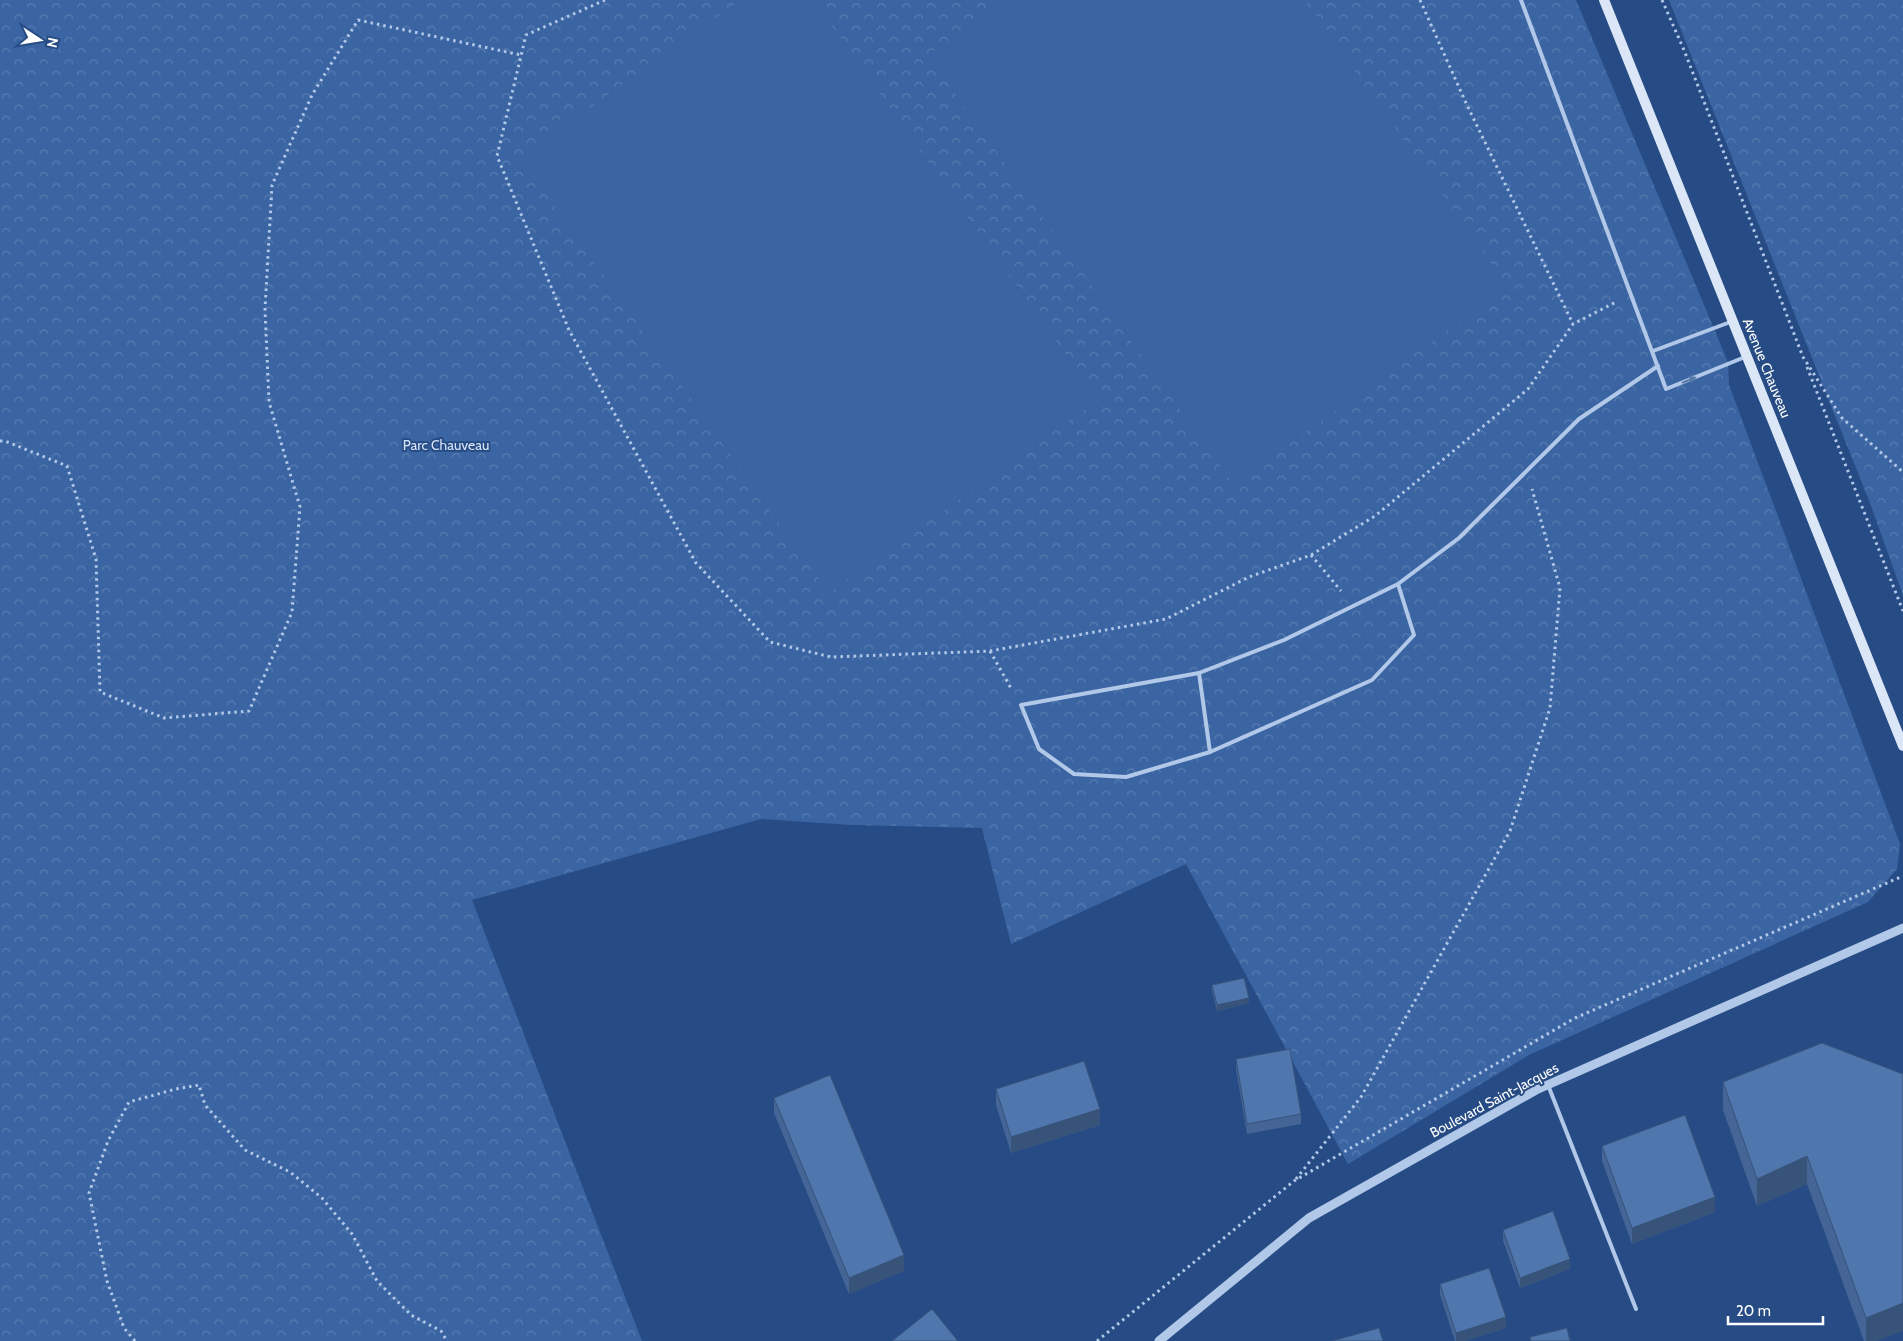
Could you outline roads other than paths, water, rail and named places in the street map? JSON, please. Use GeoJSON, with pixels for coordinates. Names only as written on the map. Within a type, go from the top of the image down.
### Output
{"type":"FeatureCollection","features":[{"type":"Feature","properties":{"kind":"main road","name":"Avenue Chauveau"},"geometry":{"type":"LineString","coordinates":[[1604,0],[1903,746]]}},
{"type":"Feature","properties":{"kind":"street","name":"Boulevard Saint-Jacques"},"geometry":{"type":"LineString","coordinates":[[1159,1341],[1309,1218],[1548,1085],[1903,928]]}},
{"type":"Feature","properties":{"kind":"lane"},"geometry":{"type":"LineString","coordinates":[[1521,0],[1654,351],[1666,389],[1748,356]]}},
{"type":"Feature","properties":{"kind":"lane"},"geometry":{"type":"LineString","coordinates":[[1654,351],[1733,321]]}},
{"type":"Feature","properties":{"kind":"lane"},"geometry":{"type":"LineString","coordinates":[[1398,584],[1414,635],[1372,680],[1210,752],[1126,777],[1074,774],[1039,749],[1021,706],[1199,673],[1284,640],[1398,584],[1459,538],[1579,419],[1658,366]]}},
{"type":"Feature","properties":{"kind":"lane"},"geometry":{"type":"LineString","coordinates":[[1199,673],[1210,752]]}},
{"type":"Feature","properties":{"kind":"lane"},"geometry":{"type":"LineString","coordinates":[[1548,1085],[1636,1309]]}},
{"type":"Feature","properties":{"kind":"park label","name":"Parc Chauveau"},"geometry":{"type":"Point","coordinates":[446,445]}}]}
